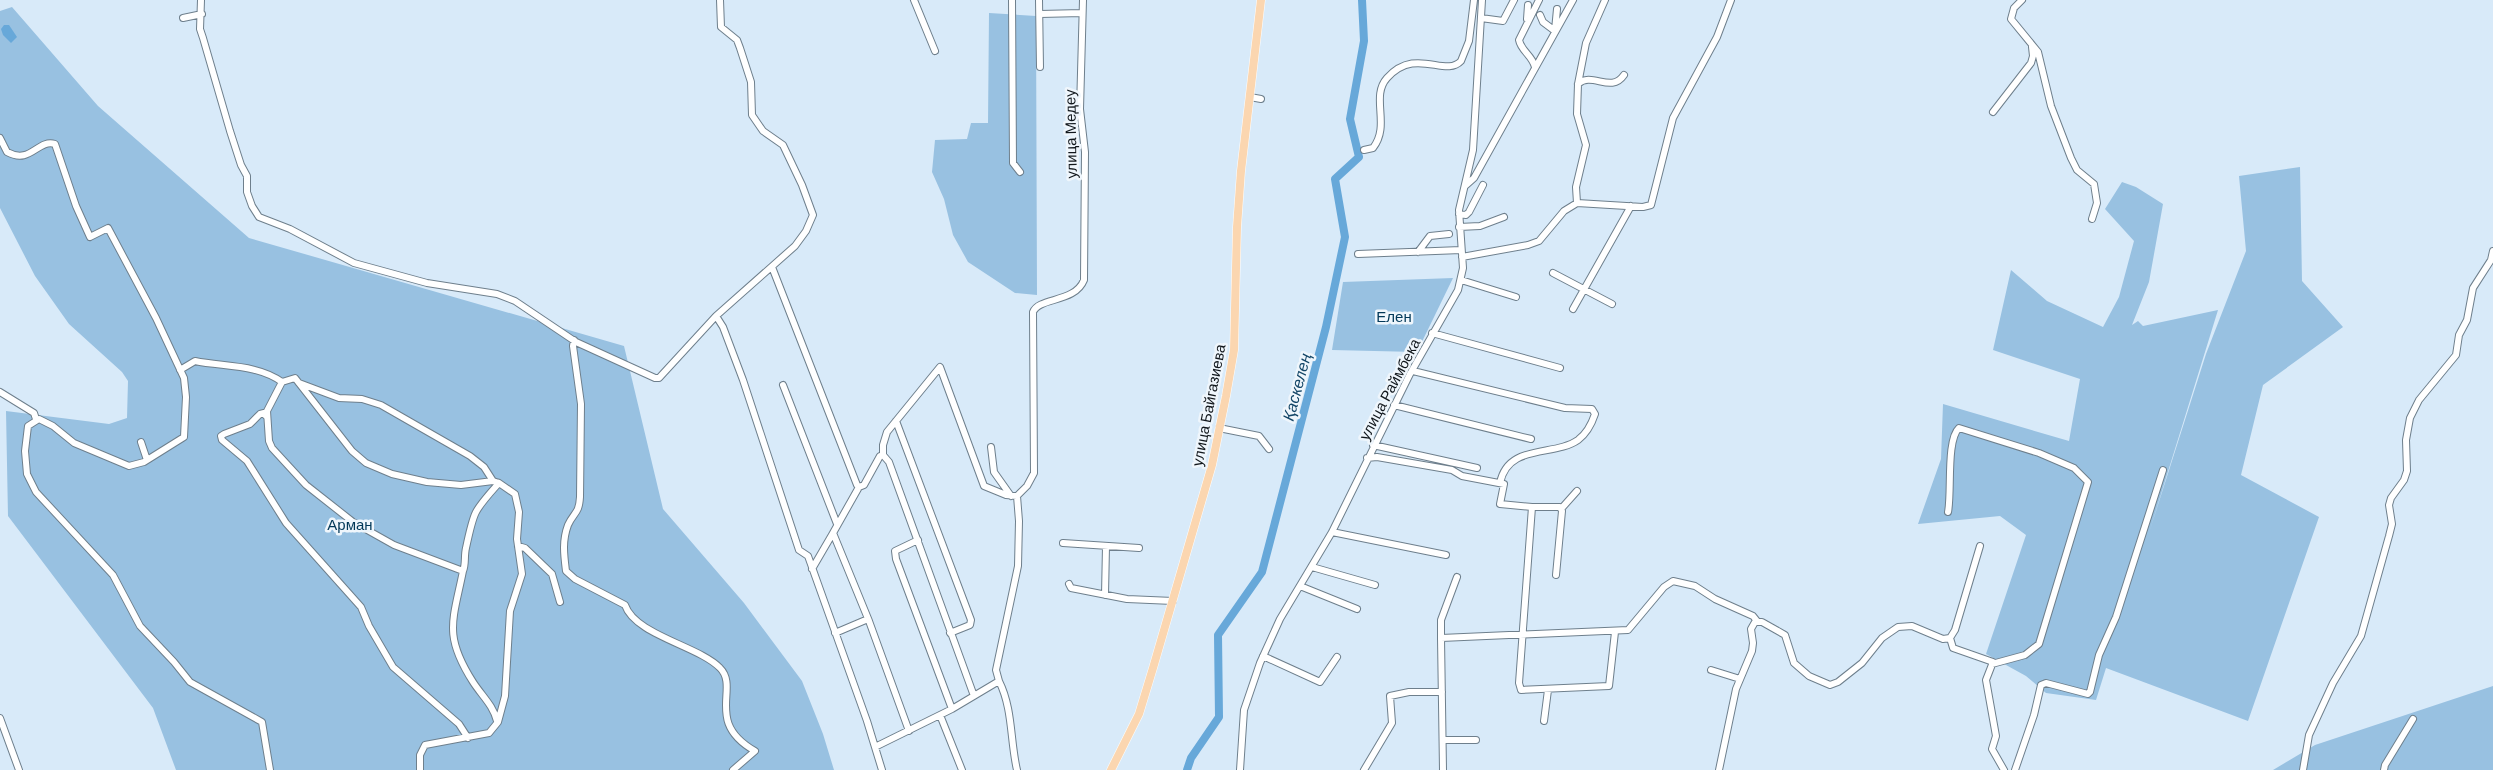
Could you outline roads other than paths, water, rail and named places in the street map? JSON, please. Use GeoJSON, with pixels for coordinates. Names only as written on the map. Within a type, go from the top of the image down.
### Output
{"type":"FeatureCollection","features":[{"type":"Feature","properties":{"kind":"main road","name":"улица Байгазиева"},"geometry":{"type":"LineString","coordinates":[[1111,770],[1139,714],[1212,465],[1234,350],[1237,227],[1250,97],[1255,80],[1261,0]]}},
{"type":"Feature","properties":{"kind":"street"},"geometry":{"type":"LineString","coordinates":[[201,0],[200,29],[236,148],[247,176],[247,192],[252,206],[259,217],[290,229],[354,263],[427,283],[497,294],[515,301],[543,317],[574,340],[655,378],[659,378],[716,316],[772,267],[800,239],[812,219],[813,211],[783,145],[763,131],[752,115],[751,82],[737,40],[721,27],[720,0]]}},
{"type":"Feature","properties":{"kind":"street"},"geometry":{"type":"LineString","coordinates":[[914,0],[935,51]]}},
{"type":"Feature","properties":{"kind":"street"},"geometry":{"type":"LineString","coordinates":[[1012,0],[1013,163],[1020,172]]}},
{"type":"Feature","properties":{"kind":"street"},"geometry":{"type":"LineString","coordinates":[[1039,0],[1040,67]]}},
{"type":"Feature","properties":{"kind":"street","name":"улица Медеу"},"geometry":{"type":"LineString","coordinates":[[1014,496],[1027,486],[1034,473],[1033,310],[1067,296],[1080,287],[1084,280],[1084,152],[1080,109],[1083,0]]}},
{"type":"Feature","properties":{"kind":"street"},"geometry":{"type":"LineString","coordinates":[[1364,150],[1373,148],[1376,145],[1382,120],[1379,96],[1383,84],[1392,74],[1415,62],[1448,67],[1462,61],[1469,41],[1474,0]]}},
{"type":"Feature","properties":{"kind":"street","name":"улица Раймбека"},"geometry":{"type":"LineString","coordinates":[[1240,770],[1244,710],[1280,620],[1332,532],[1373,445],[1432,333],[1458,290],[1461,280],[1462,253],[1459,214],[1473,150],[1482,0]]}},
{"type":"Feature","properties":{"kind":"street"},"geometry":{"type":"LineString","coordinates":[[1481,18],[1503,21],[1514,0]]}},
{"type":"Feature","properties":{"kind":"street"},"geometry":{"type":"LineString","coordinates":[[1535,67],[1533,60],[1519,43],[1539,0]]}},
{"type":"Feature","properties":{"kind":"street"},"geometry":{"type":"LineString","coordinates":[[1465,186],[1474,178],[1573,0]]}},
{"type":"Feature","properties":{"kind":"street"},"geometry":{"type":"LineString","coordinates":[[1577,203],[1576,187],[1586,145],[1577,114],[1578,84],[1586,43],[1605,0]]}},
{"type":"Feature","properties":{"kind":"street"},"geometry":{"type":"LineString","coordinates":[[1358,254],[1462,253],[1528,245],[1540,241],[1564,211],[1577,203],[1643,207],[1651,204],[1673,118],[1717,38],[1731,0]]}},
{"type":"Feature","properties":{"kind":"street"},"geometry":{"type":"LineString","coordinates":[[2022,0],[2014,8],[2011,18],[2038,52],[2051,106],[2071,158],[2077,170],[2094,184],[2096,203],[2092,219]]}},
{"type":"Feature","properties":{"kind":"street"},"geometry":{"type":"LineString","coordinates":[[1527,23],[1528,5]]}},
{"type":"Feature","properties":{"kind":"street"},"geometry":{"type":"LineString","coordinates":[[1555,31],[1557,9]]}},
{"type":"Feature","properties":{"kind":"street"},"geometry":{"type":"LineString","coordinates":[[1040,14],[1082,13]]}},
{"type":"Feature","properties":{"kind":"street"},"geometry":{"type":"LineString","coordinates":[[184,18],[202,14]]}},
{"type":"Feature","properties":{"kind":"street"},"geometry":{"type":"LineString","coordinates":[[1540,15],[1543,22],[1555,31]]}},
{"type":"Feature","properties":{"kind":"street"},"geometry":{"type":"LineString","coordinates":[[1993,112],[2031,63],[2033,56],[2032,45]]}},
{"type":"Feature","properties":{"kind":"street"},"geometry":{"type":"LineString","coordinates":[[1578,84],[1587,79],[1618,82],[1624,74]]}},
{"type":"Feature","properties":{"kind":"street"},"geometry":{"type":"LineString","coordinates":[[1250,97],[1260,99]]}},
{"type":"Feature","properties":{"kind":"street"},"geometry":{"type":"LineString","coordinates":[[0,138],[6,152],[17,156],[25,156],[48,144],[55,144],[76,206],[90,237],[108,228],[156,318],[186,383],[184,437],[147,460],[134,466],[124,464],[74,443],[43,420],[36,419],[28,426],[26,432],[27,474],[36,492],[112,575],[140,626],[190,682],[262,722],[270,770]]}},
{"type":"Feature","properties":{"kind":"street"},"geometry":{"type":"LineString","coordinates":[[1459,214],[1466,215],[1469,212],[1483,185]]}},
{"type":"Feature","properties":{"kind":"street"},"geometry":{"type":"LineString","coordinates":[[1573,309],[1583,288],[1631,206]]}},
{"type":"Feature","properties":{"kind":"street"},"geometry":{"type":"LineString","coordinates":[[1459,227],[1480,226],[1504,217]]}},
{"type":"Feature","properties":{"kind":"street"},"geometry":{"type":"LineString","coordinates":[[1418,252],[1430,236],[1449,234]]}},
{"type":"Feature","properties":{"kind":"street"},"geometry":{"type":"LineString","coordinates":[[2303,770],[2309,735],[2333,683],[2361,636],[2390,530],[2391,498],[2404,480],[2407,470],[2406,440],[2410,418],[2419,400],[2456,355],[2459,335],[2467,320],[2472,288],[2491,260],[2493,251]]}},
{"type":"Feature","properties":{"kind":"street"},"geometry":{"type":"LineString","coordinates":[[772,267],[854,480],[859,487]]}},
{"type":"Feature","properties":{"kind":"street"},"geometry":{"type":"LineString","coordinates":[[1554,273],[1612,304]]}},
{"type":"Feature","properties":{"kind":"street"},"geometry":{"type":"LineString","coordinates":[[1461,280],[1516,297]]}},
{"type":"Feature","properties":{"kind":"street"},"geometry":{"type":"LineString","coordinates":[[716,316],[723,326],[799,550],[808,556],[882,770]]}},
{"type":"Feature","properties":{"kind":"street"},"geometry":{"type":"LineString","coordinates":[[1432,333],[1560,368]]}},
{"type":"Feature","properties":{"kind":"street"},"geometry":{"type":"LineString","coordinates":[[574,340],[573,346],[580,404],[580,497],[578,512],[569,522],[566,530],[562,552],[566,571],[576,579],[625,605],[626,610],[642,624],[666,639],[708,657],[721,669],[725,674],[725,703],[730,729],[740,742],[755,751],[733,770]]}},
{"type":"Feature","properties":{"kind":"street"},"geometry":{"type":"LineString","coordinates":[[180,370],[195,361],[208,365],[260,370],[282,382],[295,378],[352,451],[366,463],[392,474],[426,482],[460,485],[496,482]]}},
{"type":"Feature","properties":{"kind":"street"},"geometry":{"type":"LineString","coordinates":[[812,569],[859,487],[864,485],[876,462],[883,455],[884,438],[940,367],[984,486],[1014,496]]}},
{"type":"Feature","properties":{"kind":"street"},"geometry":{"type":"LineString","coordinates":[[1413,371],[1565,408],[1592,409],[1595,414],[1592,424],[1577,441],[1518,459],[1504,469],[1500,483]]}},
{"type":"Feature","properties":{"kind":"street"},"geometry":{"type":"LineString","coordinates":[[282,382],[266,416],[270,445],[324,501],[353,522],[394,545],[463,571]]}},
{"type":"Feature","properties":{"kind":"street"},"geometry":{"type":"LineString","coordinates":[[299,383],[338,398],[362,400],[381,405],[470,456],[484,467],[496,482],[511,490],[518,500],[518,546],[521,581],[510,611],[506,685],[498,722],[489,734],[425,745],[420,755],[420,770]]}},
{"type":"Feature","properties":{"kind":"street"},"geometry":{"type":"LineString","coordinates":[[783,385],[837,524]]}},
{"type":"Feature","properties":{"kind":"street"},"geometry":{"type":"LineString","coordinates":[[0,392],[34,412],[36,419]]}},
{"type":"Feature","properties":{"kind":"street"},"geometry":{"type":"LineString","coordinates":[[1394,405],[1531,439]]}},
{"type":"Feature","properties":{"kind":"street"},"geometry":{"type":"LineString","coordinates":[[266,416],[264,413],[260,414],[250,424],[221,436],[222,440],[247,461],[286,523],[361,607],[368,626],[393,668],[459,724],[468,738]]}},
{"type":"Feature","properties":{"kind":"street"},"geometry":{"type":"LineString","coordinates":[[896,421],[971,620],[970,625],[950,633]]}},
{"type":"Feature","properties":{"kind":"street"},"geometry":{"type":"LineString","coordinates":[[1219,428],[1259,436],[1269,449]]}},
{"type":"Feature","properties":{"kind":"street"},"geometry":{"type":"LineString","coordinates":[[1948,512],[1951,498],[1950,469],[1953,436],[1960,428],[2040,453],[2074,468],[2088,482],[2087,492],[2063,560],[2038,644],[2025,655],[1992,664]]}},
{"type":"Feature","properties":{"kind":"street"},"geometry":{"type":"LineString","coordinates":[[141,442],[147,460]]}},
{"type":"Feature","properties":{"kind":"street"},"geometry":{"type":"LineString","coordinates":[[1373,445],[1477,468]]}},
{"type":"Feature","properties":{"kind":"street"},"geometry":{"type":"LineString","coordinates":[[991,447],[994,472],[1014,496],[1019,521],[1017,530],[1018,566],[996,670],[1004,691],[1010,719],[1017,770]]}},
{"type":"Feature","properties":{"kind":"street"},"geometry":{"type":"LineString","coordinates":[[883,455],[889,462],[974,696]]}},
{"type":"Feature","properties":{"kind":"street"},"geometry":{"type":"LineString","coordinates":[[1367,458],[1452,470],[1462,476],[1504,484],[1500,504],[1560,507],[1561,509]]}},
{"type":"Feature","properties":{"kind":"street"},"geometry":{"type":"LineString","coordinates":[[1439,468],[1451,462]]}},
{"type":"Feature","properties":{"kind":"street"},"geometry":{"type":"LineString","coordinates":[[2015,770],[2034,715],[2041,685],[2046,683],[2088,694],[2090,692],[2099,655],[2116,618],[2163,470]]}},
{"type":"Feature","properties":{"kind":"street"},"geometry":{"type":"LineString","coordinates":[[496,482],[474,512],[469,527],[463,571],[452,615],[452,637],[465,669],[490,702],[498,722]]}},
{"type":"Feature","properties":{"kind":"street"},"geometry":{"type":"LineString","coordinates":[[1556,576],[1561,509],[1571,495],[1577,491]]}},
{"type":"Feature","properties":{"kind":"street"},"geometry":{"type":"LineString","coordinates":[[1532,507],[1519,683],[1521,690],[1609,686],[1615,632]]}},
{"type":"Feature","properties":{"kind":"street"},"geometry":{"type":"LineString","coordinates":[[1332,532],[1446,555]]}},
{"type":"Feature","properties":{"kind":"street"},"geometry":{"type":"LineString","coordinates":[[833,533],[868,619],[909,731]]}},
{"type":"Feature","properties":{"kind":"street"},"geometry":{"type":"LineString","coordinates":[[918,540],[899,547],[895,551],[896,559],[952,709]]}},
{"type":"Feature","properties":{"kind":"street"},"geometry":{"type":"LineString","coordinates":[[1063,544],[1139,548]]}},
{"type":"Feature","properties":{"kind":"street"},"geometry":{"type":"LineString","coordinates":[[518,546],[525,548],[551,573],[560,602]]}},
{"type":"Feature","properties":{"kind":"street"},"geometry":{"type":"LineString","coordinates":[[1105,595],[1106,546]]}},
{"type":"Feature","properties":{"kind":"street"},"geometry":{"type":"LineString","coordinates":[[1441,638],[1523,636],[1628,630],[1664,587],[1674,581],[1695,586],[1715,599],[1753,616],[1757,621],[1785,635],[1794,663],[1809,676],[1830,685],[1838,682],[1862,663],[1882,638],[1898,627],[1912,626],[1944,639],[1950,638],[1955,630],[1980,546]]}},
{"type":"Feature","properties":{"kind":"street"},"geometry":{"type":"LineString","coordinates":[[1312,567],[1375,586]]}},
{"type":"Feature","properties":{"kind":"street"},"geometry":{"type":"LineString","coordinates":[[551,573],[566,571]]}},
{"type":"Feature","properties":{"kind":"street"},"geometry":{"type":"LineString","coordinates":[[1443,770],[1441,620],[1457,577]]}},
{"type":"Feature","properties":{"kind":"street"},"geometry":{"type":"LineString","coordinates":[[1069,584],[1071,588],[1127,599],[1173,601]]}},
{"type":"Feature","properties":{"kind":"street"},"geometry":{"type":"LineString","coordinates":[[1300,586],[1357,609]]}},
{"type":"Feature","properties":{"kind":"street"},"geometry":{"type":"LineString","coordinates":[[835,633],[868,619]]}},
{"type":"Feature","properties":{"kind":"street"},"geometry":{"type":"LineString","coordinates":[[1719,770],[1736,689],[1752,651],[1752,626],[1757,621]]}},
{"type":"Feature","properties":{"kind":"street"},"geometry":{"type":"LineString","coordinates":[[1950,638],[1953,648],[1993,662],[1992,664]]}},
{"type":"Feature","properties":{"kind":"street"},"geometry":{"type":"LineString","coordinates":[[1264,656],[1320,682],[1337,657]]}},
{"type":"Feature","properties":{"kind":"street"},"geometry":{"type":"LineString","coordinates":[[1992,664],[1986,680],[1996,736],[1992,749],[2004,770]]}},
{"type":"Feature","properties":{"kind":"street"},"geometry":{"type":"LineString","coordinates":[[1711,670],[1740,678]]}},
{"type":"Feature","properties":{"kind":"street"},"geometry":{"type":"LineString","coordinates":[[874,747],[952,709],[999,681]]}},
{"type":"Feature","properties":{"kind":"street"},"geometry":{"type":"LineString","coordinates":[[1544,721],[1548,690]]}},
{"type":"Feature","properties":{"kind":"street"},"geometry":{"type":"LineString","coordinates":[[1364,770],[1392,724],[1390,696],[1409,692],[1442,692]]}},
{"type":"Feature","properties":{"kind":"street"},"geometry":{"type":"LineString","coordinates":[[940,715],[962,770]]}},
{"type":"Feature","properties":{"kind":"street"},"geometry":{"type":"LineString","coordinates":[[0,718],[20,770]]}},
{"type":"Feature","properties":{"kind":"street"},"geometry":{"type":"LineString","coordinates":[[2384,770],[2385,765],[2413,719]]}},
{"type":"Feature","properties":{"kind":"street"},"geometry":{"type":"LineString","coordinates":[[1443,740],[1476,740]]}},
{"type":"Feature","properties":{"kind":"waterway","name":"Қаскелең"},"geometry":{"type":"LineString","coordinates":[[1187,770],[1191,758],[1219,717],[1218,635],[1262,572],[1326,327],[1345,237],[1335,179],[1359,157],[1350,119],[1364,41],[1362,0]]}},
{"type":"Feature","properties":{"kind":"park label","name":"Елен"},"geometry":{"type":"Point","coordinates":[1394,316]}},
{"type":"Feature","properties":{"kind":"park label","name":"Арман"},"geometry":{"type":"Point","coordinates":[350,524]}}]}
